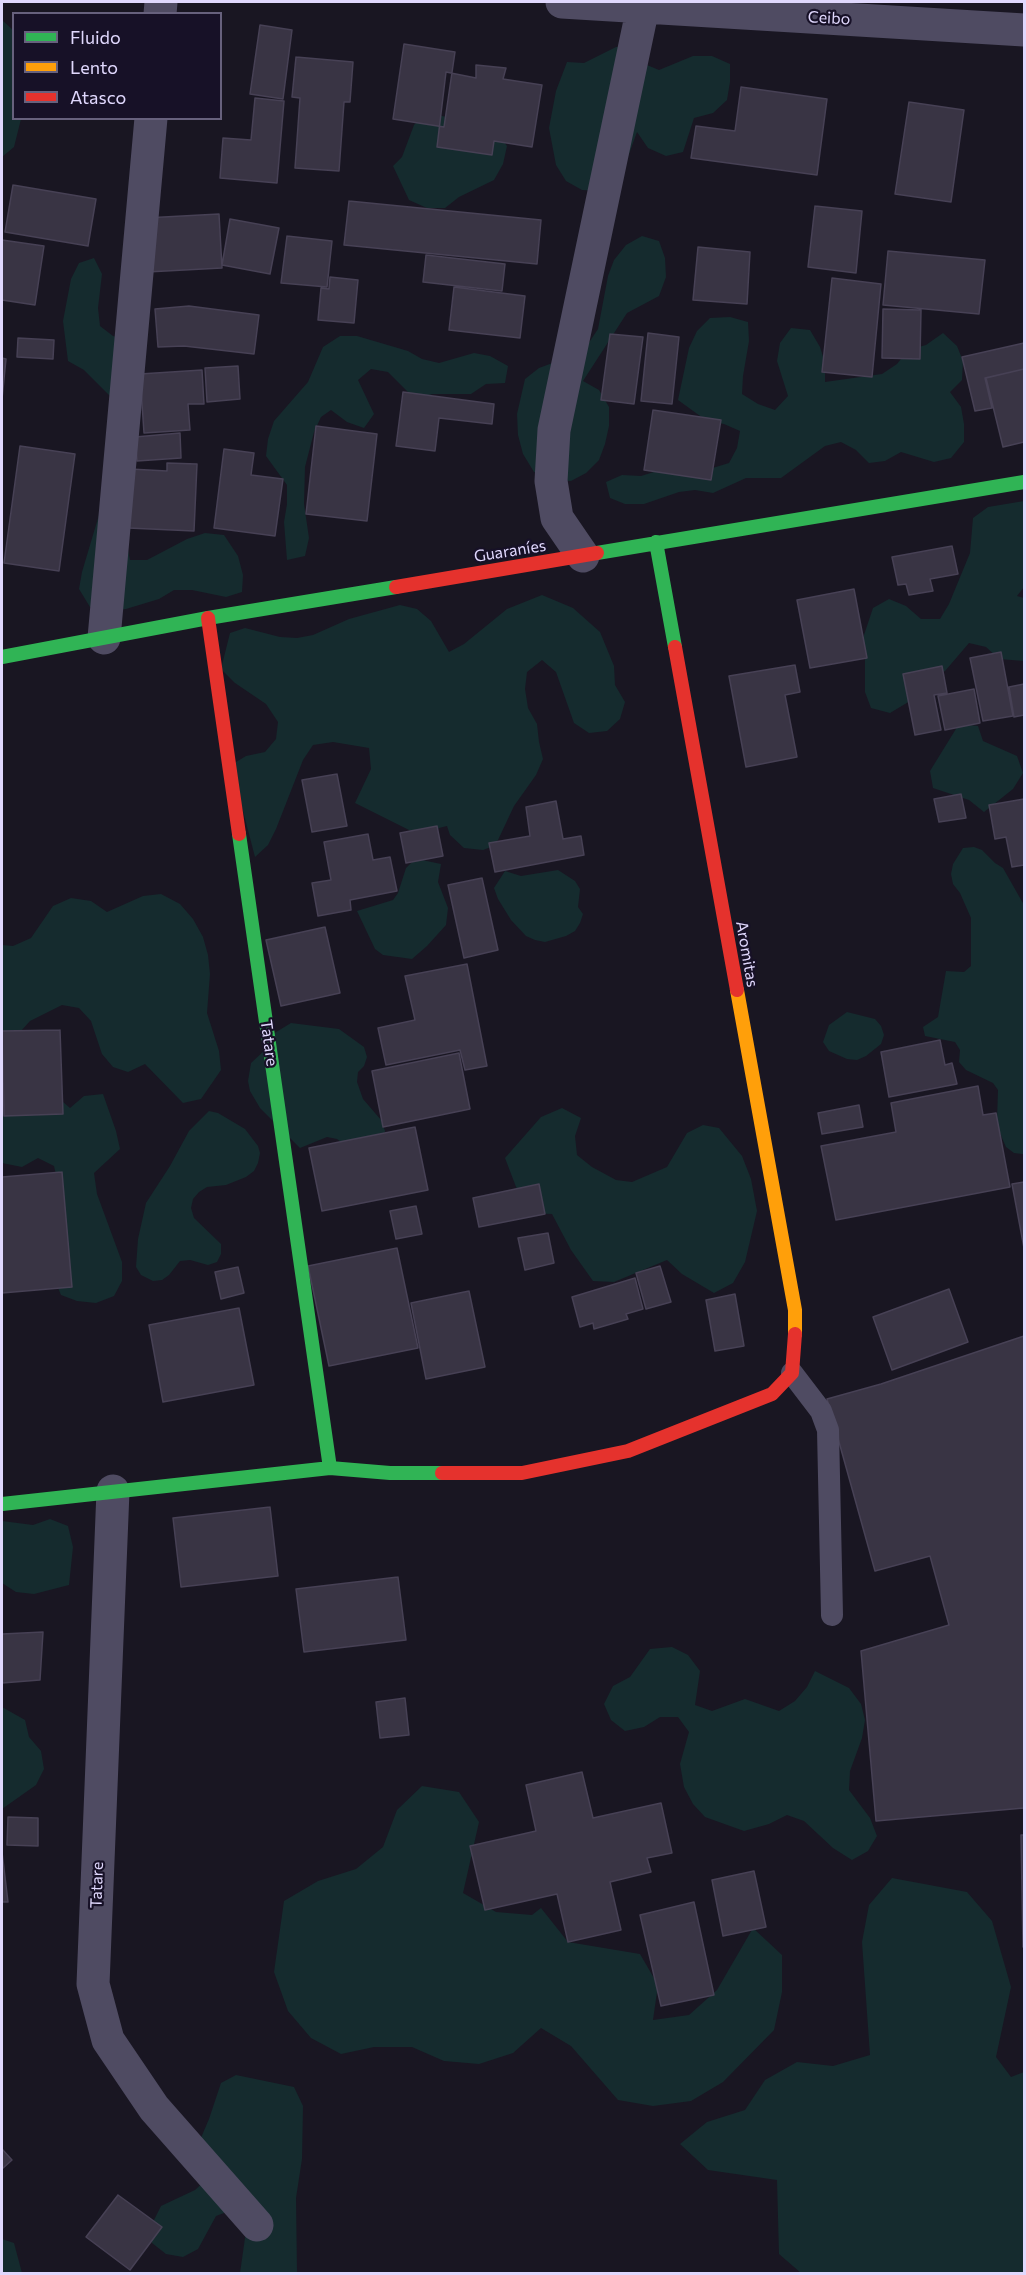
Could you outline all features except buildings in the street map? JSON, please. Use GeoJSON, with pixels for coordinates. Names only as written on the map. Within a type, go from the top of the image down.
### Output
{"type":"FeatureCollection","features":[{"type":"Feature","properties":{"kind":"street","name":"Ceibo"},"geometry":{"type":"LineString","coordinates":[[562,2],[1024,30]]}},
{"type":"Feature","properties":{"kind":"street"},"geometry":{"type":"LineString","coordinates":[[583,556],[557,518],[550,481],[554,430],[643,7]]}},
{"type":"Feature","properties":{"kind":"street"},"geometry":{"type":"LineString","coordinates":[[104,638],[151,120]]}},
{"type":"Feature","properties":{"kind":"street","name":"Guaraníes"},"geometry":{"type":"LineString","coordinates":[[2,657],[208,618],[1024,482]]}},
{"type":"Feature","properties":{"kind":"street","name":"Aromitas"},"geometry":{"type":"LineString","coordinates":[[656,542],[795,1310],[792,1373]]}},
{"type":"Feature","properties":{"kind":"street","name":"Tatare"},"geometry":{"type":"LineString","coordinates":[[208,618],[330,1468]]}},
{"type":"Feature","properties":{"kind":"street"},"geometry":{"type":"LineString","coordinates":[[2,1504],[330,1468],[390,1473],[522,1473],[628,1451],[772,1394],[792,1373]]}},
{"type":"Feature","properties":{"kind":"street","name":"Tatare"},"geometry":{"type":"LineString","coordinates":[[113,1491],[93,1984],[108,2040],[154,2108],[256,2224]]}},
{"type":"Feature","properties":{"kind":"lane"},"geometry":{"type":"LineString","coordinates":[[792,1373],[821,1411],[828,1430],[832,1615]]}},
{"type":"Feature","properties":{"kind":"green space"},"geometry":{"type":"Polygon","coordinates":[[[2,20],[12,29],[12,120],[21,120],[14,147],[2,157],[2,20]]]}},
{"type":"Feature","properties":{"kind":"green space"},"geometry":{"type":"Polygon","coordinates":[[[634,46],[642,63],[659,70],[693,56],[712,56],[730,64],[727,100],[713,113],[694,118],[683,152],[666,156],[648,148],[637,132],[625,165],[600,191],[582,190],[566,181],[556,165],[549,128],[556,91],[567,62],[584,63],[616,47],[634,46]]]}},
{"type":"Feature","properties":{"kind":"green space"},"geometry":{"type":"Polygon","coordinates":[[[426,112],[495,129],[507,146],[503,164],[494,180],[459,197],[445,208],[427,208],[409,200],[393,166],[402,157],[414,125],[426,112]]]}},
{"type":"Feature","properties":{"kind":"green space"},"geometry":{"type":"Polygon","coordinates":[[[642,236],[659,241],[665,258],[666,277],[659,296],[627,313],[583,381],[599,390],[609,407],[609,426],[605,444],[599,460],[586,473],[571,481],[552,480],[534,472],[523,454],[518,435],[517,414],[525,379],[539,368],[574,355],[588,344],[598,329],[608,276],[614,260],[626,245],[642,236]]]}},
{"type":"Feature","properties":{"kind":"green space"},"geometry":{"type":"Polygon","coordinates":[[[94,258],[102,274],[98,308],[100,326],[113,336],[129,341],[111,397],[84,370],[68,361],[63,321],[71,279],[79,263],[94,258]]]}},
{"type":"Feature","properties":{"kind":"green space"},"geometry":{"type":"Polygon","coordinates":[[[730,317],[748,322],[749,341],[742,394],[758,404],[775,410],[788,396],[777,361],[780,343],[791,328],[810,330],[820,347],[825,363],[825,382],[882,374],[897,364],[908,350],[926,345],[943,333],[957,346],[963,361],[962,380],[950,392],[961,407],[964,442],[951,458],[934,462],[901,452],[885,461],[869,463],[856,450],[841,442],[825,446],[781,478],[746,478],[713,493],[695,490],[679,492],[644,504],[625,504],[610,498],[606,482],[622,475],[641,476],[657,471],[693,474],[729,463],[737,448],[740,431],[724,424],[707,421],[678,400],[689,348],[697,331],[710,318],[730,317]]]}},
{"type":"Feature","properties":{"kind":"green space"},"geometry":{"type":"Polygon","coordinates":[[[340,336],[357,336],[439,363],[474,353],[490,356],[508,366],[505,383],[486,384],[471,394],[433,394],[414,398],[388,372],[371,369],[358,380],[374,414],[364,428],[347,422],[331,410],[321,417],[314,432],[305,467],[304,504],[309,538],[305,556],[287,560],[284,522],[287,485],[266,456],[268,439],[274,421],[308,382],[323,347],[340,336]]]}},
{"type":"Feature","properties":{"kind":"green space"},"geometry":{"type":"Polygon","coordinates":[[[112,471],[130,560],[147,560],[187,539],[205,533],[224,535],[238,556],[243,575],[242,592],[226,597],[192,590],[174,590],[159,599],[126,609],[108,611],[90,607],[79,589],[112,471]]]}},
{"type":"Feature","properties":{"kind":"green space"},"geometry":{"type":"Polygon","coordinates":[[[1024,501],[1024,587],[1017,596],[1024,598],[1024,661],[999,659],[986,647],[969,643],[945,671],[928,679],[920,695],[890,713],[871,708],[865,692],[865,658],[862,641],[873,608],[889,599],[906,606],[921,619],[940,619],[949,604],[970,553],[973,518],[988,507],[1024,501]]]}},
{"type":"Feature","properties":{"kind":"green space"},"geometry":{"type":"Polygon","coordinates":[[[542,595],[573,608],[600,632],[614,666],[615,685],[625,702],[620,719],[607,731],[589,733],[574,723],[556,672],[542,660],[527,672],[525,689],[528,708],[537,724],[543,759],[536,775],[514,806],[498,840],[491,847],[483,850],[464,848],[450,835],[447,826],[423,837],[355,803],[371,769],[369,748],[333,742],[313,745],[303,760],[268,845],[255,857],[231,765],[246,756],[265,752],[276,739],[278,722],[266,704],[235,683],[221,669],[230,633],[245,628],[280,637],[297,638],[313,635],[349,619],[400,605],[417,609],[431,621],[449,652],[464,644],[507,609],[542,595]]]}},
{"type":"Feature","properties":{"kind":"green space"},"geometry":{"type":"Polygon","coordinates":[[[959,724],[978,726],[983,741],[1017,756],[1023,773],[1013,789],[984,812],[969,800],[933,788],[930,771],[959,724]]]}},
{"type":"Feature","properties":{"kind":"green space"},"geometry":{"type":"Polygon","coordinates":[[[974,847],[982,850],[1003,868],[1024,905],[1024,1154],[1014,1153],[1006,1147],[999,1131],[998,1090],[993,1083],[966,1070],[959,1062],[960,1050],[955,1042],[925,1036],[923,1027],[938,1017],[946,971],[964,972],[971,966],[971,918],[960,893],[953,884],[951,874],[953,864],[963,848],[974,847]]]}},
{"type":"Feature","properties":{"kind":"green space"},"geometry":{"type":"Polygon","coordinates":[[[422,860],[441,864],[438,882],[448,908],[446,925],[412,959],[383,955],[375,949],[357,911],[393,900],[398,893],[406,868],[413,861],[422,860]]]}},
{"type":"Feature","properties":{"kind":"green space"},"geometry":{"type":"Polygon","coordinates":[[[558,870],[575,881],[580,889],[578,907],[583,914],[575,931],[566,936],[545,942],[535,940],[526,936],[511,920],[494,888],[505,871],[521,876],[558,870]]]}},
{"type":"Feature","properties":{"kind":"green space"},"geometry":{"type":"Polygon","coordinates":[[[161,894],[180,904],[193,919],[203,937],[208,955],[210,974],[207,1013],[219,1051],[221,1070],[201,1099],[183,1103],[145,1064],[128,1072],[113,1067],[102,1054],[91,1021],[79,1008],[62,1005],[30,1021],[2,1052],[2,945],[13,946],[31,938],[53,906],[71,898],[91,901],[107,912],[143,896],[161,894]]]}},
{"type":"Feature","properties":{"kind":"green space"},"geometry":{"type":"Polygon","coordinates":[[[847,1012],[875,1019],[884,1035],[881,1044],[857,1060],[847,1059],[829,1051],[823,1042],[829,1025],[847,1012]]]}},
{"type":"Feature","properties":{"kind":"green space"},"geometry":{"type":"Polygon","coordinates":[[[291,1023],[339,1029],[364,1047],[367,1057],[364,1066],[358,1072],[357,1082],[363,1099],[381,1120],[385,1131],[382,1148],[345,1145],[337,1139],[327,1137],[300,1148],[260,1108],[250,1091],[248,1081],[251,1063],[266,1049],[268,1037],[291,1023]]]}},
{"type":"Feature","properties":{"kind":"green space"},"geometry":{"type":"Polygon","coordinates":[[[103,1094],[120,1149],[94,1173],[97,1194],[122,1262],[122,1281],[114,1296],[96,1303],[77,1301],[61,1295],[45,1257],[58,1184],[54,1166],[38,1158],[22,1167],[2,1163],[2,1104],[8,1112],[55,1095],[70,1108],[84,1096],[103,1094]]]}},
{"type":"Feature","properties":{"kind":"green space"},"geometry":{"type":"Polygon","coordinates":[[[562,1108],[581,1118],[575,1136],[577,1155],[592,1167],[616,1180],[632,1182],[667,1167],[687,1133],[703,1125],[719,1128],[742,1156],[751,1179],[757,1211],[745,1262],[733,1283],[714,1293],[682,1274],[667,1260],[614,1282],[593,1281],[571,1250],[552,1214],[526,1213],[505,1158],[541,1117],[562,1108]]]}},
{"type":"Feature","properties":{"kind":"green space"},"geometry":{"type":"Polygon","coordinates":[[[209,1111],[218,1113],[245,1129],[258,1146],[260,1153],[258,1163],[254,1171],[246,1177],[226,1185],[207,1187],[193,1199],[191,1208],[194,1218],[221,1244],[221,1254],[217,1262],[208,1265],[190,1260],[180,1261],[169,1275],[162,1280],[153,1281],[141,1275],[136,1267],[138,1239],[146,1203],[189,1131],[209,1111]]]}},
{"type":"Feature","properties":{"kind":"green space"},"geometry":{"type":"Polygon","coordinates":[[[50,1519],[68,1526],[73,1547],[69,1585],[34,1594],[16,1592],[2,1583],[2,1521],[33,1525],[50,1519]]]}},
{"type":"Feature","properties":{"kind":"green space"},"geometry":{"type":"Polygon","coordinates":[[[672,1647],[688,1655],[700,1671],[695,1705],[712,1711],[745,1699],[779,1711],[795,1701],[807,1687],[815,1671],[849,1688],[861,1704],[865,1720],[862,1738],[850,1771],[849,1790],[870,1818],[877,1836],[868,1851],[852,1860],[833,1848],[804,1821],[787,1815],[769,1824],[744,1831],[705,1817],[693,1804],[684,1787],[680,1764],[689,1732],[678,1717],[660,1717],[644,1727],[625,1731],[611,1720],[604,1704],[613,1686],[630,1677],[650,1649],[672,1647]]]}},
{"type":"Feature","properties":{"kind":"green space"},"geometry":{"type":"Polygon","coordinates":[[[2,1707],[25,1720],[29,1737],[41,1751],[44,1769],[36,1785],[2,1809],[2,1707]]]}},
{"type":"Feature","properties":{"kind":"green space"},"geometry":{"type":"Polygon","coordinates":[[[422,1786],[459,1792],[479,1822],[463,1893],[496,1912],[532,1915],[541,1908],[568,1942],[640,1954],[658,1985],[653,2020],[689,2015],[717,1990],[753,1928],[782,1955],[782,1992],[774,2030],[723,2082],[691,2101],[653,2106],[618,2100],[571,2046],[541,2028],[513,2053],[479,2064],[444,2061],[412,2047],[374,2047],[341,2054],[311,2038],[288,2011],[274,1972],[284,1901],[318,1881],[356,1869],[383,1847],[397,1810],[422,1786]]]}},
{"type":"Feature","properties":{"kind":"green space"},"geometry":{"type":"Polygon","coordinates":[[[892,1878],[967,1892],[992,1921],[1011,1987],[996,2057],[1011,2077],[1024,2072],[1024,2273],[801,2273],[779,2254],[777,2180],[708,2170],[680,2144],[707,2122],[745,2110],[765,2080],[797,2062],[833,2066],[870,2055],[862,1942],[869,1905],[892,1878]]]}},
{"type":"Feature","properties":{"kind":"green space"},"geometry":{"type":"Polygon","coordinates":[[[236,2075],[294,2087],[303,2106],[302,2159],[296,2198],[297,2273],[240,2273],[247,2224],[232,2210],[216,2216],[198,2249],[183,2257],[166,2254],[152,2243],[152,2224],[161,2206],[195,2190],[208,2178],[194,2154],[221,2083],[236,2075]]]}},
{"type":"Feature","properties":{"kind":"green space"},"geometry":{"type":"Polygon","coordinates":[[[2,2239],[14,2243],[22,2273],[2,2273],[2,2239]]]}},
{"type":"Feature","properties":{"kind":"traffic: fast"},"geometry":{"type":"LineString","coordinates":[[597,553],[1024,482]]}},
{"type":"Feature","properties":{"kind":"traffic: fast"},"geometry":{"type":"LineString","coordinates":[[656,542],[675,647]]}},
{"type":"Feature","properties":{"kind":"traffic: fast"},"geometry":{"type":"LineString","coordinates":[[2,657],[208,618],[396,587]]}},
{"type":"Feature","properties":{"kind":"traffic: fast"},"geometry":{"type":"LineString","coordinates":[[239,834],[330,1468]]}},
{"type":"Feature","properties":{"kind":"traffic: fast"},"geometry":{"type":"LineString","coordinates":[[2,1504],[330,1468],[390,1473],[442,1473]]}},
{"type":"Feature","properties":{"kind":"traffic: slow"},"geometry":{"type":"LineString","coordinates":[[737,990],[795,1310],[795,1334]]}},
{"type":"Feature","properties":{"kind":"traffic: jam"},"geometry":{"type":"LineString","coordinates":[[396,587],[597,553]]}},
{"type":"Feature","properties":{"kind":"traffic: jam"},"geometry":{"type":"LineString","coordinates":[[208,618],[239,834]]}},
{"type":"Feature","properties":{"kind":"traffic: jam"},"geometry":{"type":"LineString","coordinates":[[675,647],[737,990]]}},
{"type":"Feature","properties":{"kind":"traffic: jam"},"geometry":{"type":"LineString","coordinates":[[442,1473],[522,1473],[628,1451],[772,1394],[792,1373],[795,1334]]}}]}
